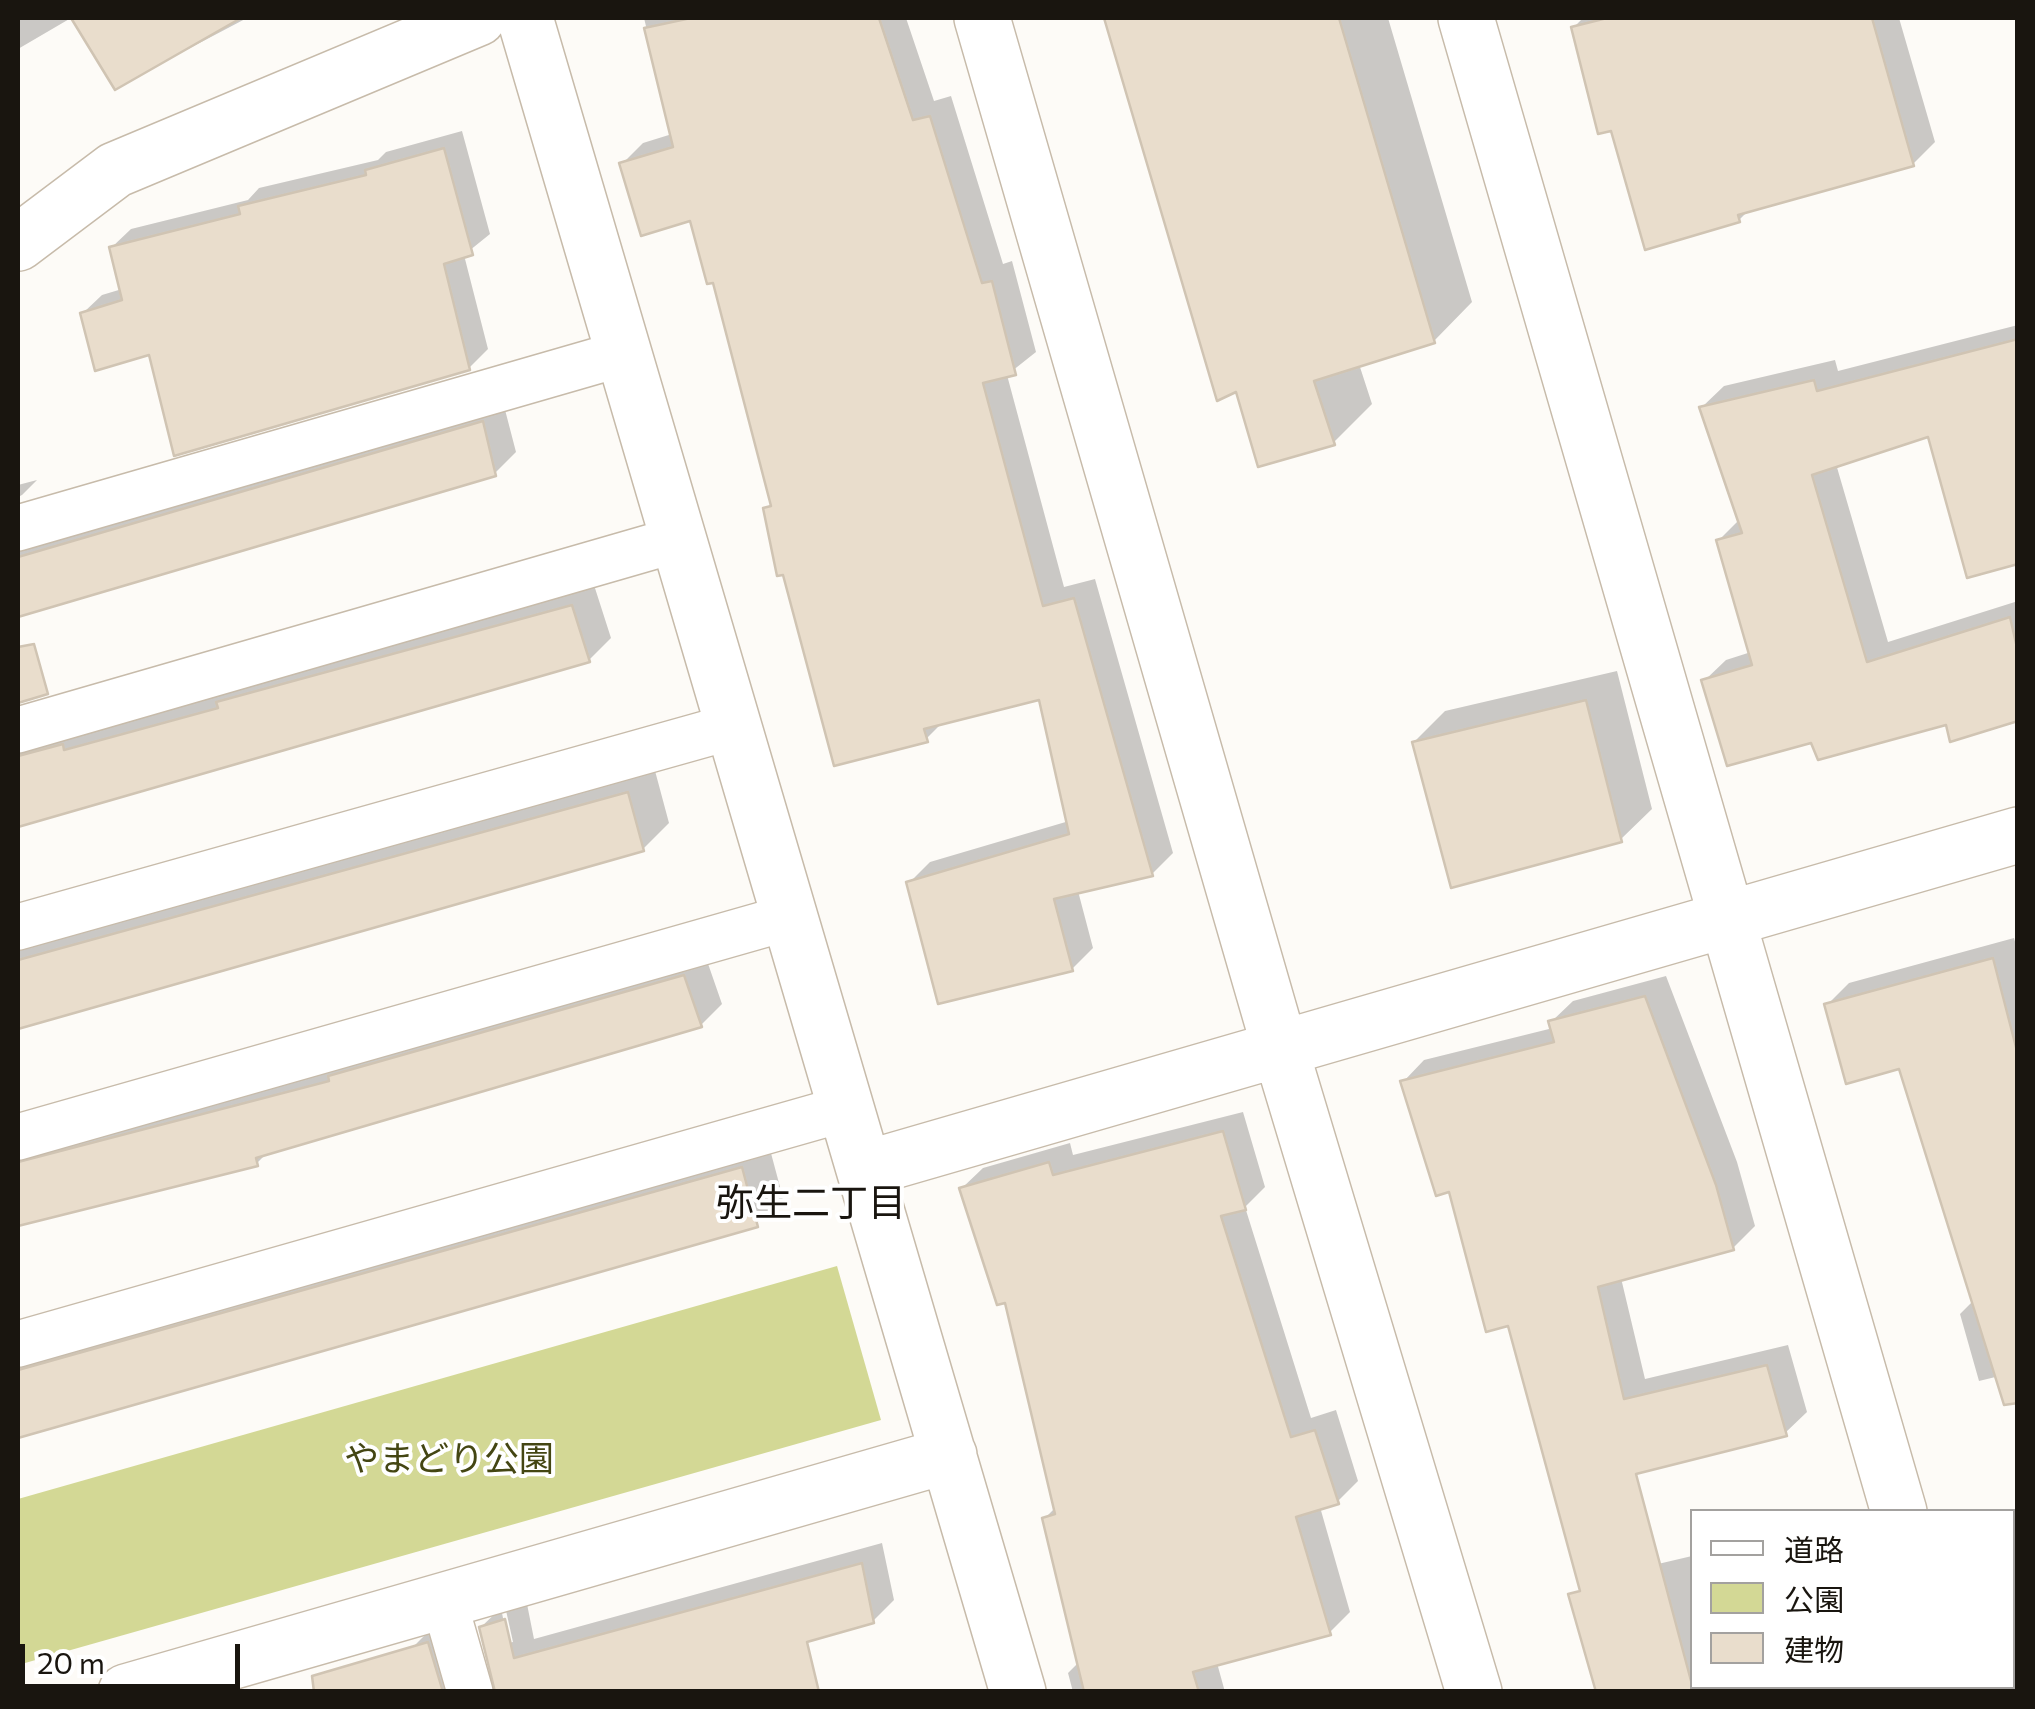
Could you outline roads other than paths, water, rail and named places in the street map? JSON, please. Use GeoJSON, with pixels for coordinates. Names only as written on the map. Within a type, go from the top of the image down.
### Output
{"type":"FeatureCollection","features":[{"type":"Feature","properties":{"kind":"street"},"geometry":{"type":"LineString","coordinates":[[18,243],[116,170],[478,18]]}},
{"type":"Feature","properties":{"kind":"street"},"geometry":{"type":"LineString","coordinates":[[526,18],[949,1455],[1012,1690]]}},
{"type":"Feature","properties":{"kind":"street"},"geometry":{"type":"LineString","coordinates":[[982,18],[1280,1048],[1474,1692]]}},
{"type":"Feature","properties":{"kind":"street"},"geometry":{"type":"LineString","coordinates":[[1466,18],[1724,920],[1898,1509]]}},
{"type":"Feature","properties":{"kind":"street"},"geometry":{"type":"LineString","coordinates":[[865,1169],[2018,835]]}},
{"type":"Feature","properties":{"kind":"street"},"geometry":{"type":"LineString","coordinates":[[126,1692],[949,1455]]}},
{"type":"Feature","properties":{"kind":"lane"},"geometry":{"type":"LineString","coordinates":[[18,528],[624,353]]}},
{"type":"Feature","properties":{"kind":"lane"},"geometry":{"type":"LineString","coordinates":[[18,730],[678,539]]}},
{"type":"Feature","properties":{"kind":"lane"},"geometry":{"type":"LineString","coordinates":[[18,927],[734,726]]}},
{"type":"Feature","properties":{"kind":"lane"},"geometry":{"type":"LineString","coordinates":[[18,1137],[790,918]]}},
{"type":"Feature","properties":{"kind":"lane"},"geometry":{"type":"LineString","coordinates":[[18,1344],[847,1108]]}},
{"type":"Feature","properties":{"kind":"lane"},"geometry":{"type":"LineString","coordinates":[[444,1600],[470,1692]]}},
{"type":"Feature","properties":{"kind":"district","name":"弥生二丁目"},"geometry":{"type":"Point","coordinates":[811,1203]}},
{"type":"Feature","properties":{"kind":"park label","name":"やまどり公園"},"geometry":{"type":"Point","coordinates":[449,1459]}}]}
